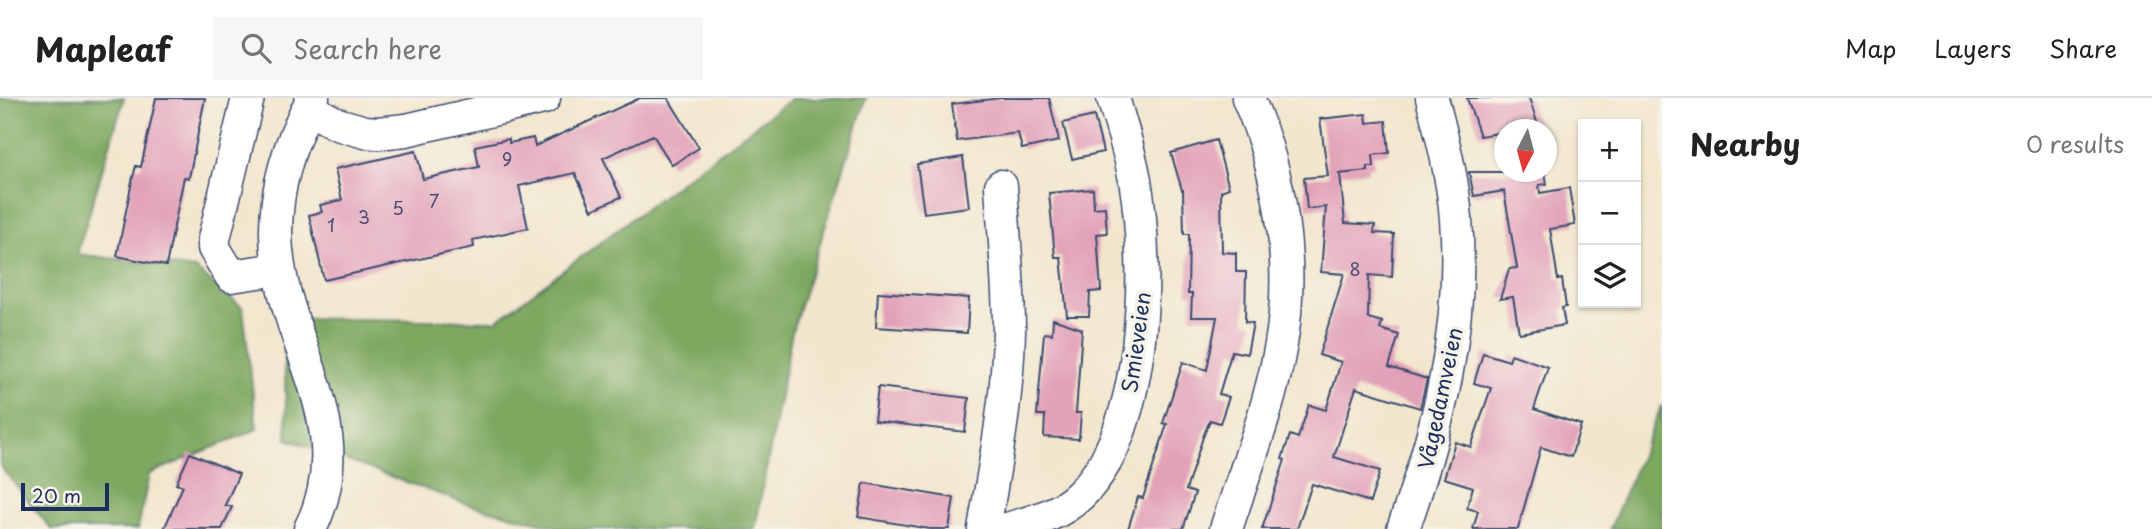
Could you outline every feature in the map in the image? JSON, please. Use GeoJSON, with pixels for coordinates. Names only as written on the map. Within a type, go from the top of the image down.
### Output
{"type":"FeatureCollection","features":[{"type":"Feature","properties":{"kind":"street"},"geometry":{"type":"LineString","coordinates":[[248,98],[239,143],[216,224],[215,248],[230,276],[279,269]]}},
{"type":"Feature","properties":{"kind":"street"},"geometry":{"type":"LineString","coordinates":[[310,529],[324,489],[327,433],[316,384],[286,300],[279,269],[277,223],[282,174],[295,134],[310,103],[337,124],[378,133],[406,130],[544,98]]}},
{"type":"Feature","properties":{"kind":"street","name":"Smieveien"},"geometry":{"type":"LineString","coordinates":[[1007,529],[1055,513],[1080,495],[1108,458],[1126,408],[1140,319],[1143,256],[1130,153],[1113,98]]}},
{"type":"Feature","properties":{"kind":"street"},"geometry":{"type":"LineString","coordinates":[[1226,529],[1266,407],[1281,342],[1285,300],[1285,262],[1279,199],[1269,156],[1248,98]]}},
{"type":"Feature","properties":{"kind":"street","name":"Vågedamveien"},"geometry":{"type":"LineString","coordinates":[[1403,529],[1422,477],[1439,416],[1456,320],[1456,218],[1442,136],[1432,98]]}},
{"type":"Feature","properties":{"kind":"street"},"geometry":{"type":"LineString","coordinates":[[984,529],[1001,425],[1007,360],[1008,316],[1001,186]]}},
{"type":"Feature","properties":{"kind":"green space"},"geometry":{"type":"Polygon","coordinates":[[[0,98],[124,98],[77,254],[195,269],[243,308],[257,429],[149,474],[138,529],[51,529],[0,466],[0,98]]]}},
{"type":"Feature","properties":{"kind":"green space"},"geometry":{"type":"Polygon","coordinates":[[[792,98],[866,98],[792,331],[755,529],[564,529],[467,504],[287,439],[283,318],[496,321],[792,98]]]}},
{"type":"Feature","properties":{"kind":"green space"},"geometry":{"type":"Polygon","coordinates":[[[1662,405],[1662,529],[1610,529],[1662,405]]]}},
{"type":"Feature","properties":{"kind":"building"},"geometry":{"type":"Polygon","coordinates":[[[156,98],[205,98],[189,178],[184,177],[166,266],[117,256],[132,181],[136,166],[141,167],[156,98]]]}},
{"type":"Feature","properties":{"kind":"building"},"geometry":{"type":"Polygon","coordinates":[[[640,98],[668,98],[699,148],[672,165],[653,135],[603,158],[621,197],[592,210],[575,173],[519,186],[528,228],[473,240],[474,247],[324,280],[309,215],[322,212],[320,205],[342,200],[335,169],[416,151],[423,179],[479,167],[475,146],[509,139],[509,143],[533,138],[535,146],[640,98]]]}},
{"type":"Feature","properties":{"kind":"building"},"geometry":{"type":"Polygon","coordinates":[[[1001,98],[1049,98],[1059,141],[1022,149],[1018,133],[957,141],[952,104],[1001,98]]]}},
{"type":"Feature","properties":{"kind":"building"},"geometry":{"type":"Polygon","coordinates":[[[1467,98],[1529,98],[1536,119],[1494,119],[1494,134],[1480,136],[1467,98]]]}},
{"type":"Feature","properties":{"kind":"building"},"geometry":{"type":"Polygon","coordinates":[[[1366,114],[1367,123],[1386,121],[1389,153],[1373,155],[1374,167],[1368,167],[1368,171],[1338,174],[1345,223],[1375,225],[1374,233],[1394,234],[1392,277],[1369,275],[1368,318],[1382,322],[1380,329],[1399,335],[1389,367],[1427,379],[1420,408],[1356,388],[1334,457],[1380,471],[1370,502],[1312,484],[1297,529],[1262,529],[1285,460],[1282,459],[1290,435],[1298,438],[1309,405],[1326,410],[1341,362],[1319,355],[1344,274],[1321,272],[1326,207],[1307,209],[1304,178],[1328,176],[1320,119],[1366,114]]]}},
{"type":"Feature","properties":{"kind":"building"},"geometry":{"type":"Polygon","coordinates":[[[1094,116],[1103,152],[1072,159],[1063,123],[1094,116]]]}},
{"type":"Feature","properties":{"kind":"building"},"geometry":{"type":"Polygon","coordinates":[[[1216,140],[1229,188],[1221,191],[1222,252],[1236,253],[1236,272],[1246,272],[1245,322],[1253,323],[1247,354],[1232,351],[1219,394],[1229,397],[1220,423],[1210,420],[1203,437],[1186,490],[1195,493],[1183,529],[1128,529],[1138,497],[1143,498],[1167,424],[1163,423],[1183,362],[1207,370],[1217,317],[1191,317],[1192,294],[1188,294],[1189,234],[1184,234],[1183,190],[1171,153],[1216,140]]]}},
{"type":"Feature","properties":{"kind":"building"},"geometry":{"type":"Polygon","coordinates":[[[963,157],[969,207],[924,213],[917,164],[963,157]]]}},
{"type":"Feature","properties":{"kind":"building"},"geometry":{"type":"Polygon","coordinates":[[[1469,172],[1494,172],[1494,182],[1547,182],[1539,185],[1540,193],[1569,188],[1575,225],[1550,229],[1558,280],[1562,279],[1566,307],[1562,308],[1565,325],[1519,333],[1513,297],[1500,299],[1509,269],[1517,268],[1504,191],[1474,196],[1469,172]]]}},
{"type":"Feature","properties":{"kind":"building"},"geometry":{"type":"Polygon","coordinates":[[[1093,189],[1094,208],[1105,207],[1107,233],[1097,234],[1101,291],[1090,292],[1089,316],[1067,316],[1061,257],[1055,257],[1049,193],[1093,189]]]}},
{"type":"Feature","properties":{"kind":"building"},"geometry":{"type":"Polygon","coordinates":[[[878,292],[969,298],[967,333],[876,327],[878,292]]]}},
{"type":"Feature","properties":{"kind":"building"},"geometry":{"type":"Polygon","coordinates":[[[1053,319],[1082,329],[1076,413],[1081,413],[1079,439],[1044,437],[1045,415],[1037,415],[1044,333],[1052,334],[1053,319]]]}},
{"type":"Feature","properties":{"kind":"building"},"geometry":{"type":"Polygon","coordinates":[[[1483,353],[1509,361],[1511,354],[1548,367],[1534,409],[1581,425],[1571,457],[1541,447],[1518,529],[1473,529],[1478,511],[1467,508],[1473,487],[1444,478],[1455,442],[1471,447],[1491,388],[1474,383],[1483,353]]]}},
{"type":"Feature","properties":{"kind":"building"},"geometry":{"type":"Polygon","coordinates":[[[878,387],[969,398],[965,432],[874,421],[878,387]]]}},
{"type":"Feature","properties":{"kind":"building"},"geometry":{"type":"Polygon","coordinates":[[[190,453],[239,474],[225,505],[232,507],[222,529],[164,529],[183,486],[176,484],[190,453]]]}},
{"type":"Feature","properties":{"kind":"building"},"geometry":{"type":"Polygon","coordinates":[[[864,483],[954,498],[949,529],[930,529],[858,517],[864,483]]]}}]}
